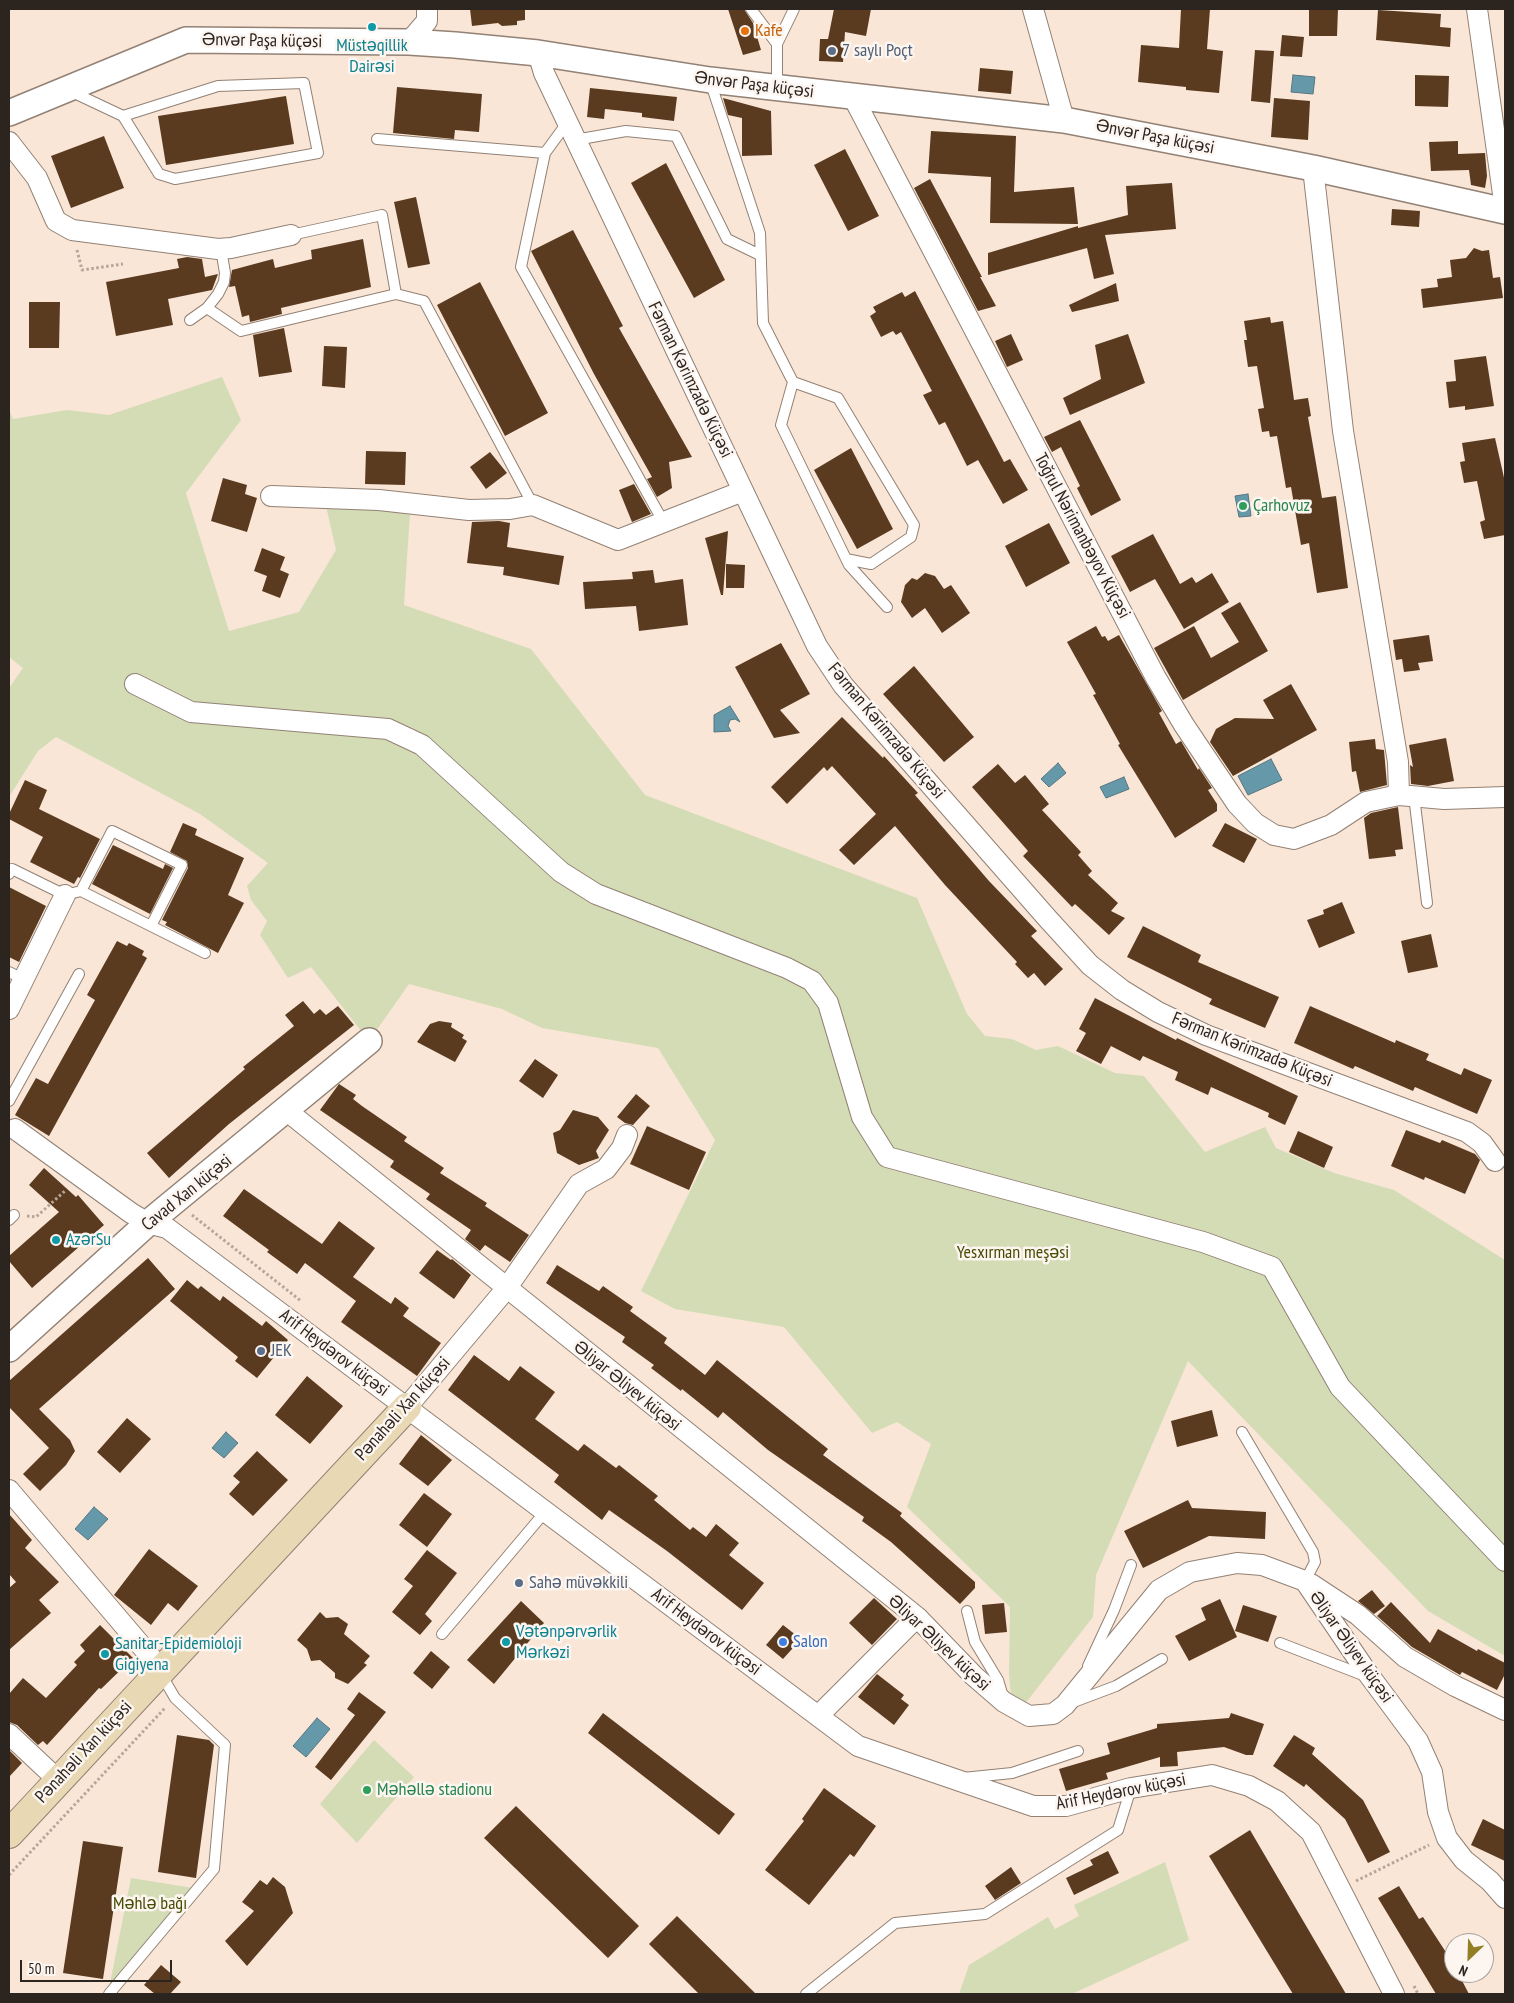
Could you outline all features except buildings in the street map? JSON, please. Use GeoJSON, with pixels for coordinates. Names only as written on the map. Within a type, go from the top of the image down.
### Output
{"type":"FeatureCollection","features":[{"type":"Feature","properties":{"kind":"main road","name":"Pənahəli Xan küçəsi"},"geometry":{"type":"LineString","coordinates":[[9,1834],[57,1780],[407,1408]]}},
{"type":"Feature","properties":{"kind":"street"},"geometry":{"type":"LineString","coordinates":[[409,42],[427,22],[427,9]]}},
{"type":"Feature","properties":{"kind":"street"},"geometry":{"type":"LineString","coordinates":[[1033,9],[1064,120]]}},
{"type":"Feature","properties":{"kind":"street"},"geometry":{"type":"LineString","coordinates":[[1477,9],[1505,209]]}},
{"type":"Feature","properties":{"kind":"street","name":"Ənvər Paşa küçəsi"},"geometry":{"type":"LineString","coordinates":[[9,113],[186,40],[409,42],[538,53],[710,80],[1064,120],[1313,168],[1505,209]]}},
{"type":"Feature","properties":{"kind":"street","name":"Fərman Kərimzadə Küçəsi"},"geometry":{"type":"LineString","coordinates":[[538,53],[544,73],[817,646],[843,685],[1090,965],[1122,990],[1151,1008],[1206,1035],[1468,1132],[1482,1143],[1495,1161]]}},
{"type":"Feature","properties":{"kind":"street","name":"Toğrul Nərimanbəyov Küçəsi"},"geometry":{"type":"LineString","coordinates":[[853,97],[1156,678],[1184,725],[1237,804],[1255,823],[1267,831],[1274,835],[1294,839],[1330,825],[1366,802],[1406,795],[1444,799],[1505,797]]}},
{"type":"Feature","properties":{"kind":"street"},"geometry":{"type":"LineString","coordinates":[[9,142],[38,178],[56,221],[63,226],[81,232],[221,249],[291,236]]}},
{"type":"Feature","properties":{"kind":"street"},"geometry":{"type":"LineString","coordinates":[[1313,168],[1343,431],[1398,762],[1406,795]]}},
{"type":"Feature","properties":{"kind":"street"},"geometry":{"type":"LineString","coordinates":[[271,496],[379,500],[469,510],[510,509],[533,506],[618,540],[743,491]]}},
{"type":"Feature","properties":{"kind":"street"},"geometry":{"type":"LineString","coordinates":[[135,684],[191,712],[388,729],[422,745],[561,872],[596,894],[787,968],[812,981],[828,1003],[862,1116],[887,1157],[1203,1242],[1272,1267],[1340,1387],[1505,1561]]}},
{"type":"Feature","properties":{"kind":"street"},"geometry":{"type":"LineString","coordinates":[[9,1009],[16,975],[73,893]]}},
{"type":"Feature","properties":{"kind":"street","name":"Cavad Xan küçəsi"},"geometry":{"type":"LineString","coordinates":[[9,1349],[157,1225],[369,1042]]}},
{"type":"Feature","properties":{"kind":"street","name":"Əliyar Əliyev küçəsi"},"geometry":{"type":"LineString","coordinates":[[287,1111],[506,1289],[917,1617],[974,1676],[1004,1702],[1029,1716],[1053,1714],[1065,1705],[1083,1686],[1159,1590],[1190,1572],[1237,1563],[1262,1565],[1305,1580],[1371,1678],[1418,1741],[1432,1772],[1438,1812],[1447,1838],[1464,1860],[1490,1881],[1505,1898]]}},
{"type":"Feature","properties":{"kind":"street","name":"Arif Heydərov küçəsi"},"geometry":{"type":"LineString","coordinates":[[11,1126],[80,1177],[157,1225],[407,1408],[858,1746],[1033,1806],[1066,1806],[1131,1788],[1212,1775],[1249,1786],[1277,1801],[1311,1832],[1394,1994]]}},
{"type":"Feature","properties":{"kind":"street","name":"Pənahəli Xan küçəsi"},"geometry":{"type":"LineString","coordinates":[[407,1408],[506,1289],[578,1184],[606,1169],[622,1148],[626,1135]]}},
{"type":"Feature","properties":{"kind":"street"},"geometry":{"type":"LineString","coordinates":[[9,1490],[150,1656],[160,1672]]}},
{"type":"Feature","properties":{"kind":"street"},"geometry":{"type":"LineString","coordinates":[[1305,1580],[1358,1615],[1405,1656],[1455,1686],[1505,1710]]}},
{"type":"Feature","properties":{"kind":"street"},"geometry":{"type":"LineString","coordinates":[[818,1716],[917,1617]]}},
{"type":"Feature","properties":{"kind":"street"},"geometry":{"type":"LineString","coordinates":[[9,1734],[57,1780]]}},
{"type":"Feature","properties":{"kind":"lane"},"geometry":{"type":"LineString","coordinates":[[751,9],[777,44]]}},
{"type":"Feature","properties":{"kind":"lane"},"geometry":{"type":"LineString","coordinates":[[777,88],[777,44],[794,9]]}},
{"type":"Feature","properties":{"kind":"lane"},"geometry":{"type":"LineString","coordinates":[[710,80],[760,233],[763,323],[793,382],[782,424],[849,565],[887,607]]}},
{"type":"Feature","properties":{"kind":"lane"},"geometry":{"type":"LineString","coordinates":[[67,89],[123,116],[160,174],[175,179],[318,153],[304,82],[218,86],[123,116]]}},
{"type":"Feature","properties":{"kind":"lane"},"geometry":{"type":"LineString","coordinates":[[664,523],[521,268],[545,153],[572,131],[626,131],[676,136],[727,239],[760,255]]}},
{"type":"Feature","properties":{"kind":"lane"},"geometry":{"type":"LineString","coordinates":[[377,139],[545,153]]}},
{"type":"Feature","properties":{"kind":"lane"},"geometry":{"type":"LineString","coordinates":[[291,236],[382,215],[396,294]]}},
{"type":"Feature","properties":{"kind":"lane"},"geometry":{"type":"LineString","coordinates":[[190,320],[207,308],[218,294],[224,282],[225,273],[221,249]]}},
{"type":"Feature","properties":{"kind":"lane"},"geometry":{"type":"LineString","coordinates":[[207,308],[241,331],[396,294],[424,301],[533,506]]}},
{"type":"Feature","properties":{"kind":"lane"},"geometry":{"type":"LineString","coordinates":[[793,382],[838,398],[914,525],[912,537],[871,564],[846,559]]}},
{"type":"Feature","properties":{"kind":"lane"},"geometry":{"type":"LineString","coordinates":[[1406,795],[1427,903]]}},
{"type":"Feature","properties":{"kind":"lane"},"geometry":{"type":"LineString","coordinates":[[73,893],[112,830],[182,864],[151,926]]}},
{"type":"Feature","properties":{"kind":"lane"},"geometry":{"type":"LineString","coordinates":[[9,874],[12,869],[73,893],[151,926],[205,953]]}},
{"type":"Feature","properties":{"kind":"lane"},"geometry":{"type":"LineString","coordinates":[[9,1101],[79,974]]}},
{"type":"Feature","properties":{"kind":"lane"},"geometry":{"type":"LineString","coordinates":[[1242,1432],[1313,1552],[1315,1562],[1305,1580]]}},
{"type":"Feature","properties":{"kind":"lane"},"geometry":{"type":"LineString","coordinates":[[442,1634],[545,1512]]}},
{"type":"Feature","properties":{"kind":"lane"},"geometry":{"type":"LineString","coordinates":[[1083,1686],[1088,1667],[1114,1610],[1131,1565]]}},
{"type":"Feature","properties":{"kind":"lane"},"geometry":{"type":"LineString","coordinates":[[968,1612],[975,1642],[998,1680],[1004,1702]]}},
{"type":"Feature","properties":{"kind":"lane"},"geometry":{"type":"LineString","coordinates":[[1280,1643],[1371,1678]]}},
{"type":"Feature","properties":{"kind":"lane"},"geometry":{"type":"LineString","coordinates":[[1065,1705],[1116,1686],[1162,1659]]}},
{"type":"Feature","properties":{"kind":"lane"},"geometry":{"type":"LineString","coordinates":[[109,1994],[214,1869],[224,1745],[175,1698],[160,1672]]}},
{"type":"Feature","properties":{"kind":"lane"},"geometry":{"type":"LineString","coordinates":[[952,1779],[1012,1772],[1078,1751]]}},
{"type":"Feature","properties":{"kind":"lane"},"geometry":{"type":"LineString","coordinates":[[806,1994],[895,1923],[985,1914],[1118,1830],[1131,1788]]}},
{"type":"Feature","properties":{"kind":"path"},"geometry":{"type":"LineString","coordinates":[[82,270],[123,264]]}},
{"type":"Feature","properties":{"kind":"path"},"geometry":{"type":"LineString","coordinates":[[11,1217],[36,1217],[80,1177]]}},
{"type":"Feature","properties":{"kind":"path"},"geometry":{"type":"LineString","coordinates":[[157,1225],[186,1210],[302,1302]]}},
{"type":"Feature","properties":{"kind":"path"},"geometry":{"type":"LineString","coordinates":[[9,1876],[175,1698]]}},
{"type":"Feature","properties":{"kind":"path"},"geometry":{"type":"LineString","coordinates":[[1368,1875],[1413,1852]]}},
{"type":"Feature","properties":{"kind":"path"},"geometry":{"type":"LineString","coordinates":[[1354,1873],[1362,1890]]}},
{"type":"Feature","properties":{"kind":"path"},"geometry":{"type":"LineString","coordinates":[[1414,1986],[1418,1994]]}},
{"type":"Feature","properties":{"kind":"green space","name":"Yesxırman meşəsi"},"geometry":{"type":"Polygon","coordinates":[[[222,377],[241,420],[186,493],[229,631],[299,612],[336,550],[326,506],[410,513],[404,605],[531,649],[645,795],[917,898],[967,1014],[985,1036],[1012,1039],[1036,1050],[1058,1046],[1115,1073],[1144,1076],[1205,1152],[1265,1127],[1276,1148],[1334,1173],[1394,1190],[1505,1260],[1505,1656],[1428,1611],[1188,1361],[1096,1575],[1093,1617],[1024,1705],[1011,1696],[1009,1675],[1010,1607],[907,1507],[931,1444],[897,1422],[872,1433],[784,1327],[675,1309],[641,1291],[715,1140],[658,1048],[542,1028],[502,1009],[409,984],[369,1041],[311,967],[288,978],[260,935],[267,921],[251,900],[247,886],[268,863],[200,814],[56,737],[38,751],[9,797],[9,688],[23,668],[9,657],[9,409],[13,419],[67,410],[109,415],[222,377]]]}},
{"type":"Feature","properties":{"kind":"green space","name":"Məhəllə stadionu"},"geometry":{"type":"Polygon","coordinates":[[[374,1740],[414,1777],[357,1843],[320,1804],[374,1740]]]}},
{"type":"Feature","properties":{"kind":"green space"},"geometry":{"type":"Polygon","coordinates":[[[1165,1862],[1189,1940],[1072,1994],[959,1994],[969,1965],[1048,1917],[1055,1929],[1079,1916],[1074,1905],[1165,1862]]]}},
{"type":"Feature","properties":{"kind":"green space","name":"Məhlə bağı"},"geometry":{"type":"Polygon","coordinates":[[[131,1878],[193,1888],[108,1993],[131,1878]]]}},
{"type":"Feature","properties":{"kind":"water"},"geometry":{"type":"Polygon","coordinates":[[[1293,75],[1315,77],[1313,94],[1291,92],[1293,75]]]}},
{"type":"Feature","properties":{"kind":"water","name":"Çarhovuz"},"geometry":{"type":"Polygon","coordinates":[[[1248,494],[1251,516],[1239,517],[1235,496],[1248,494]]]}},
{"type":"Feature","properties":{"kind":"water"},"geometry":{"type":"Polygon","coordinates":[[[730,706],[740,722],[735,719],[730,720],[728,726],[731,731],[714,732],[714,715],[730,706]]]}},
{"type":"Feature","properties":{"kind":"water"},"geometry":{"type":"Polygon","coordinates":[[[1271,759],[1282,780],[1248,795],[1238,776],[1271,759]]]}},
{"type":"Feature","properties":{"kind":"water"},"geometry":{"type":"Polygon","coordinates":[[[1058,763],[1066,773],[1049,787],[1041,779],[1058,763]]]}},
{"type":"Feature","properties":{"kind":"water"},"geometry":{"type":"Polygon","coordinates":[[[1124,777],[1129,789],[1106,798],[1100,787],[1124,777]]]}},
{"type":"Feature","properties":{"kind":"water"},"geometry":{"type":"Polygon","coordinates":[[[226,1432],[238,1443],[224,1458],[212,1448],[226,1432]]]}},
{"type":"Feature","properties":{"kind":"water"},"geometry":{"type":"Polygon","coordinates":[[[94,1507],[108,1519],[88,1540],[75,1529],[94,1507]]]}},
{"type":"Feature","properties":{"kind":"water"},"geometry":{"type":"Polygon","coordinates":[[[317,1718],[330,1729],[306,1757],[293,1746],[317,1718]]]}},
{"type":"Feature","properties":{"kind":"place","name":"Müstəqillik Dairəsi"},"geometry":{"type":"Point","coordinates":[372,27]}},
{"type":"Feature","properties":{"kind":"place","name":"Kafe"},"geometry":{"type":"Point","coordinates":[745,31]}},
{"type":"Feature","properties":{"kind":"place","name":"7 saylı Poçt"},"geometry":{"type":"Point","coordinates":[832,51]}},
{"type":"Feature","properties":{"kind":"place","name":"Çarhovuz"},"geometry":{"type":"Point","coordinates":[1243,506]}},
{"type":"Feature","properties":{"kind":"place","name":"AzərSu"},"geometry":{"type":"Point","coordinates":[56,1240]}},
{"type":"Feature","properties":{"kind":"place","name":"JEK"},"geometry":{"type":"Point","coordinates":[261,1351]}},
{"type":"Feature","properties":{"kind":"place","name":"Sahə müvəkkili"},"geometry":{"type":"Point","coordinates":[519,1583]}},
{"type":"Feature","properties":{"kind":"place","name":"Vətənpərvərlik Mərkəzi"},"geometry":{"type":"Point","coordinates":[506,1642]}},
{"type":"Feature","properties":{"kind":"place","name":"Salon"},"geometry":{"type":"Point","coordinates":[783,1642]}},
{"type":"Feature","properties":{"kind":"place","name":"Sanitar-Epidemioloji Gigiyena"},"geometry":{"type":"Point","coordinates":[105,1654]}},
{"type":"Feature","properties":{"kind":"place","name":"Məhəllə stadionu"},"geometry":{"type":"Point","coordinates":[367,1790]}}]}
